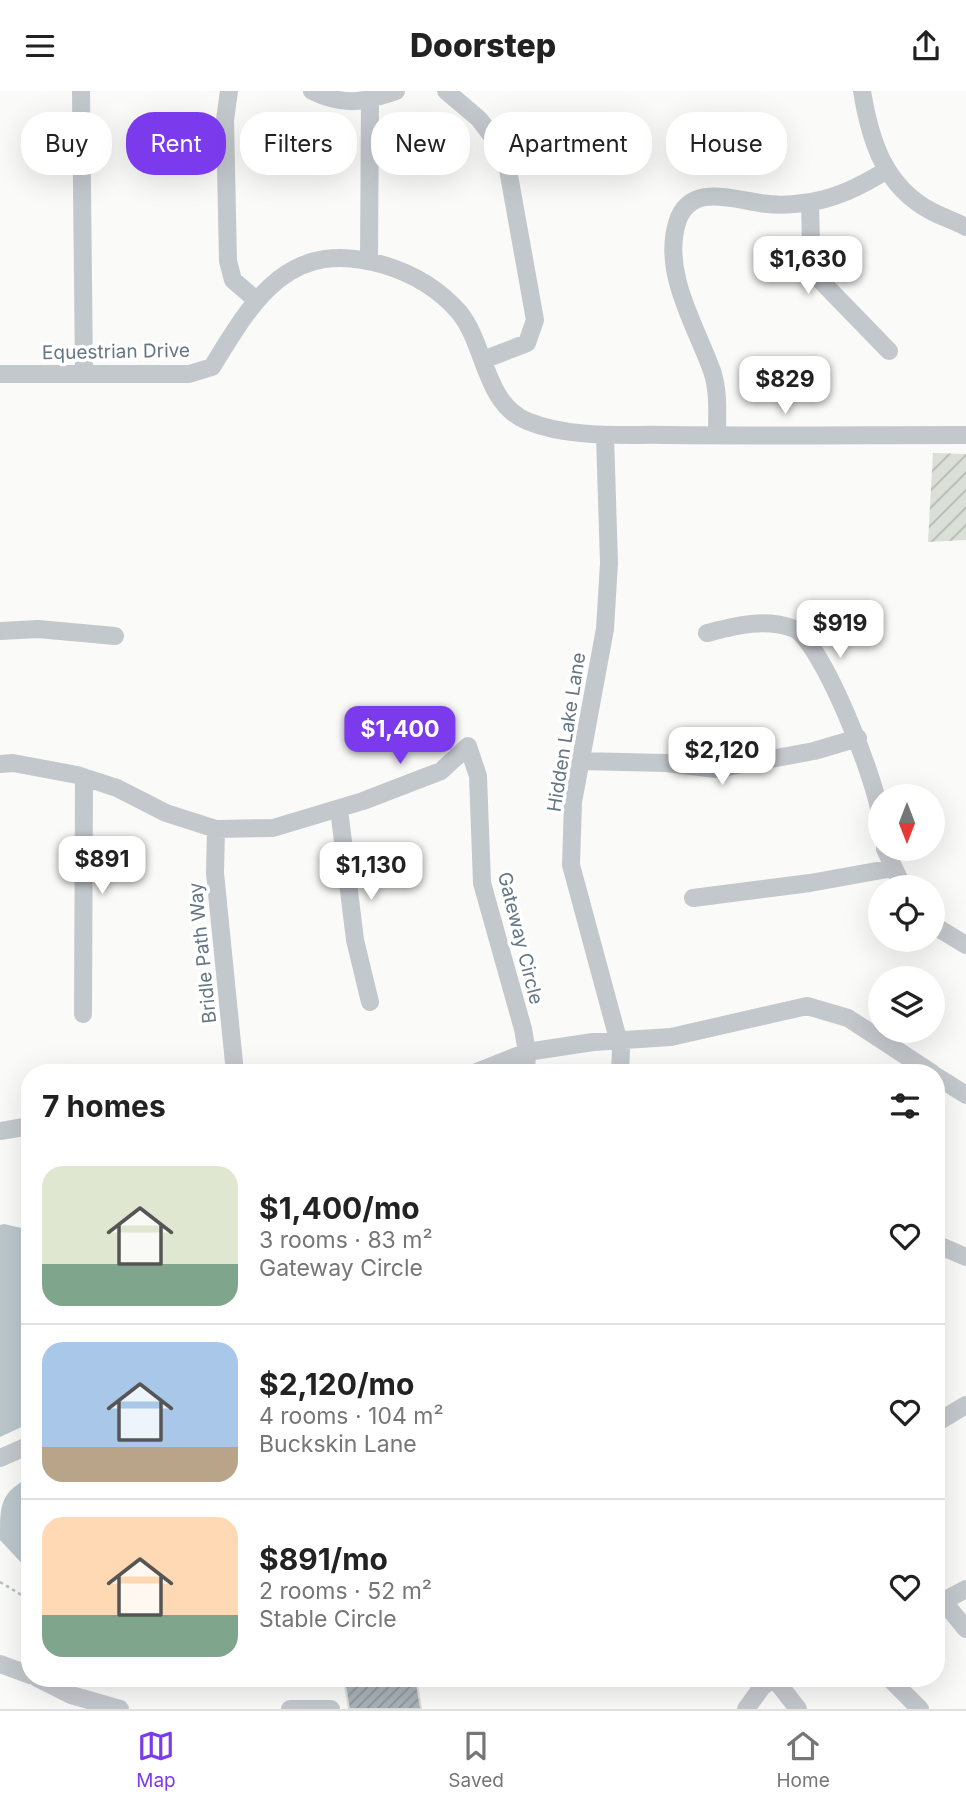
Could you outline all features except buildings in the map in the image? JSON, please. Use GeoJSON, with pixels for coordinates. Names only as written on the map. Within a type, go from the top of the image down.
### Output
{"type":"FeatureCollection","features":[{"type":"Feature","properties":{"kind":"street"},"geometry":{"type":"LineString","coordinates":[[81,91],[84,374]]}},
{"type":"Feature","properties":{"kind":"street"},"geometry":{"type":"LineString","coordinates":[[229,91],[225,120],[228,261],[233,280],[256,300]]}},
{"type":"Feature","properties":{"kind":"street"},"geometry":{"type":"LineString","coordinates":[[312,91],[324,97],[360,104],[396,91]]}},
{"type":"Feature","properties":{"kind":"street"},"geometry":{"type":"LineString","coordinates":[[446,91],[479,119],[505,153],[535,320],[527,343],[483,360]]}},
{"type":"Feature","properties":{"kind":"street"},"geometry":{"type":"LineString","coordinates":[[862,91],[872,139],[887,170],[908,196],[966,227]]}},
{"type":"Feature","properties":{"kind":"street"},"geometry":{"type":"LineString","coordinates":[[369,260],[370,100]]}},
{"type":"Feature","properties":{"kind":"street"},"geometry":{"type":"LineString","coordinates":[[717,435],[713,372],[693,330],[678,278],[674,233],[679,216],[690,204],[717,194],[764,204],[810,202],[848,192],[887,170]]}},
{"type":"Feature","properties":{"kind":"street"},"geometry":{"type":"LineString","coordinates":[[810,202],[811,246],[822,282],[889,351]]}},
{"type":"Feature","properties":{"kind":"street","name":"Equestrian Drive"},"geometry":{"type":"LineString","coordinates":[[0,374],[189,374],[212,367],[256,300],[280,277],[320,258],[369,260],[430,283],[460,313],[500,400],[526,421],[605,435],[966,435]]}},
{"type":"Feature","properties":{"kind":"street","name":"Hidden Lake Lane"},"geometry":{"type":"LineString","coordinates":[[605,435],[609,563],[605,629],[573,802],[571,865],[618,1039],[619,1064]]}},
{"type":"Feature","properties":{"kind":"street"},"geometry":{"type":"LineString","coordinates":[[706,633],[762,622],[795,628],[815,651],[858,738],[873,784]]}},
{"type":"Feature","properties":{"kind":"street"},"geometry":{"type":"LineString","coordinates":[[0,631],[38,629],[115,636]]}},
{"type":"Feature","properties":{"kind":"street"},"geometry":{"type":"LineString","coordinates":[[580,761],[666,762],[716,769],[814,751],[858,738]]}},
{"type":"Feature","properties":{"kind":"street","name":"Gateway Circle"},"geometry":{"type":"LineString","coordinates":[[0,764],[13,763],[84,777],[117,788],[166,813],[216,829],[273,828],[339,809],[441,771],[468,746],[478,776],[482,883],[527,1052]]}},
{"type":"Feature","properties":{"kind":"street"},"geometry":{"type":"LineString","coordinates":[[83,1014],[84,777]]}},
{"type":"Feature","properties":{"kind":"street"},"geometry":{"type":"LineString","coordinates":[[339,809],[355,940],[370,1002]]}},
{"type":"Feature","properties":{"kind":"street","name":"Bridle Path Way"},"geometry":{"type":"LineString","coordinates":[[216,829],[215,873],[234,1064]]}},
{"type":"Feature","properties":{"kind":"street"},"geometry":{"type":"LineString","coordinates":[[890,861],[897,875]]}},
{"type":"Feature","properties":{"kind":"street"},"geometry":{"type":"LineString","coordinates":[[693,898],[810,883],[893,868]]}},
{"type":"Feature","properties":{"kind":"street"},"geometry":{"type":"LineString","coordinates":[[945,932],[966,945]]}},
{"type":"Feature","properties":{"kind":"street"},"geometry":{"type":"LineString","coordinates":[[497,1064],[527,1052],[618,1039],[671,1037],[807,1006],[848,1018],[918,1064]]}},
{"type":"Feature","properties":{"kind":"street"},"geometry":{"type":"LineString","coordinates":[[526,1064],[527,1052]]}},
{"type":"Feature","properties":{"kind":"street"},"geometry":{"type":"LineString","coordinates":[[945,1082],[966,1095]]}},
{"type":"Feature","properties":{"kind":"street"},"geometry":{"type":"LineString","coordinates":[[0,1131],[21,1128]]}},
{"type":"Feature","properties":{"kind":"street"},"geometry":{"type":"LineString","coordinates":[[945,1248],[966,1257]]}},
{"type":"Feature","properties":{"kind":"street"},"geometry":{"type":"LineString","coordinates":[[945,1418],[966,1405]]}},
{"type":"Feature","properties":{"kind":"street"},"geometry":{"type":"LineString","coordinates":[[0,1458],[21,1449]]}},
{"type":"Feature","properties":{"kind":"street"},"geometry":{"type":"LineString","coordinates":[[945,1600],[966,1589]]}},
{"type":"Feature","properties":{"kind":"street"},"geometry":{"type":"LineString","coordinates":[[945,1608],[966,1629]]}},
{"type":"Feature","properties":{"kind":"street"},"geometry":{"type":"LineString","coordinates":[[0,1664],[21,1672]]}},
{"type":"Feature","properties":{"kind":"street"},"geometry":{"type":"LineString","coordinates":[[55,1687],[71,1695],[120,1709]]}},
{"type":"Feature","properties":{"kind":"street"},"geometry":{"type":"LineString","coordinates":[[746,1709],[762,1687]]}},
{"type":"Feature","properties":{"kind":"street"},"geometry":{"type":"LineString","coordinates":[[781,1687],[798,1709]]}},
{"type":"Feature","properties":{"kind":"street"},"geometry":{"type":"LineString","coordinates":[[898,1687],[920,1709]]}},
{"type":"Feature","properties":{"kind":"street"},"geometry":{"type":"LineString","coordinates":[[290,1709],[330,1708]]}},
{"type":"Feature","properties":{"kind":"path"},"geometry":{"type":"LineString","coordinates":[[0,1582],[21,1595]]}},
{"type":"Feature","properties":{"kind":"shaded area"},"geometry":{"type":"Polygon","coordinates":[[[933,453],[966,454],[966,540],[928,542],[933,453]]]}},
{"type":"Feature","properties":{"kind":"shaded area"},"geometry":{"type":"Polygon","coordinates":[[[0,1225],[21,1228],[21,1427],[0,1437],[0,1225]]]}},
{"type":"Feature","properties":{"kind":"shaded area"},"geometry":{"type":"Polygon","coordinates":[[[20,1483],[21,1562],[0,1540],[0,1517],[4,1501],[7,1494],[20,1483]]]}}]}
